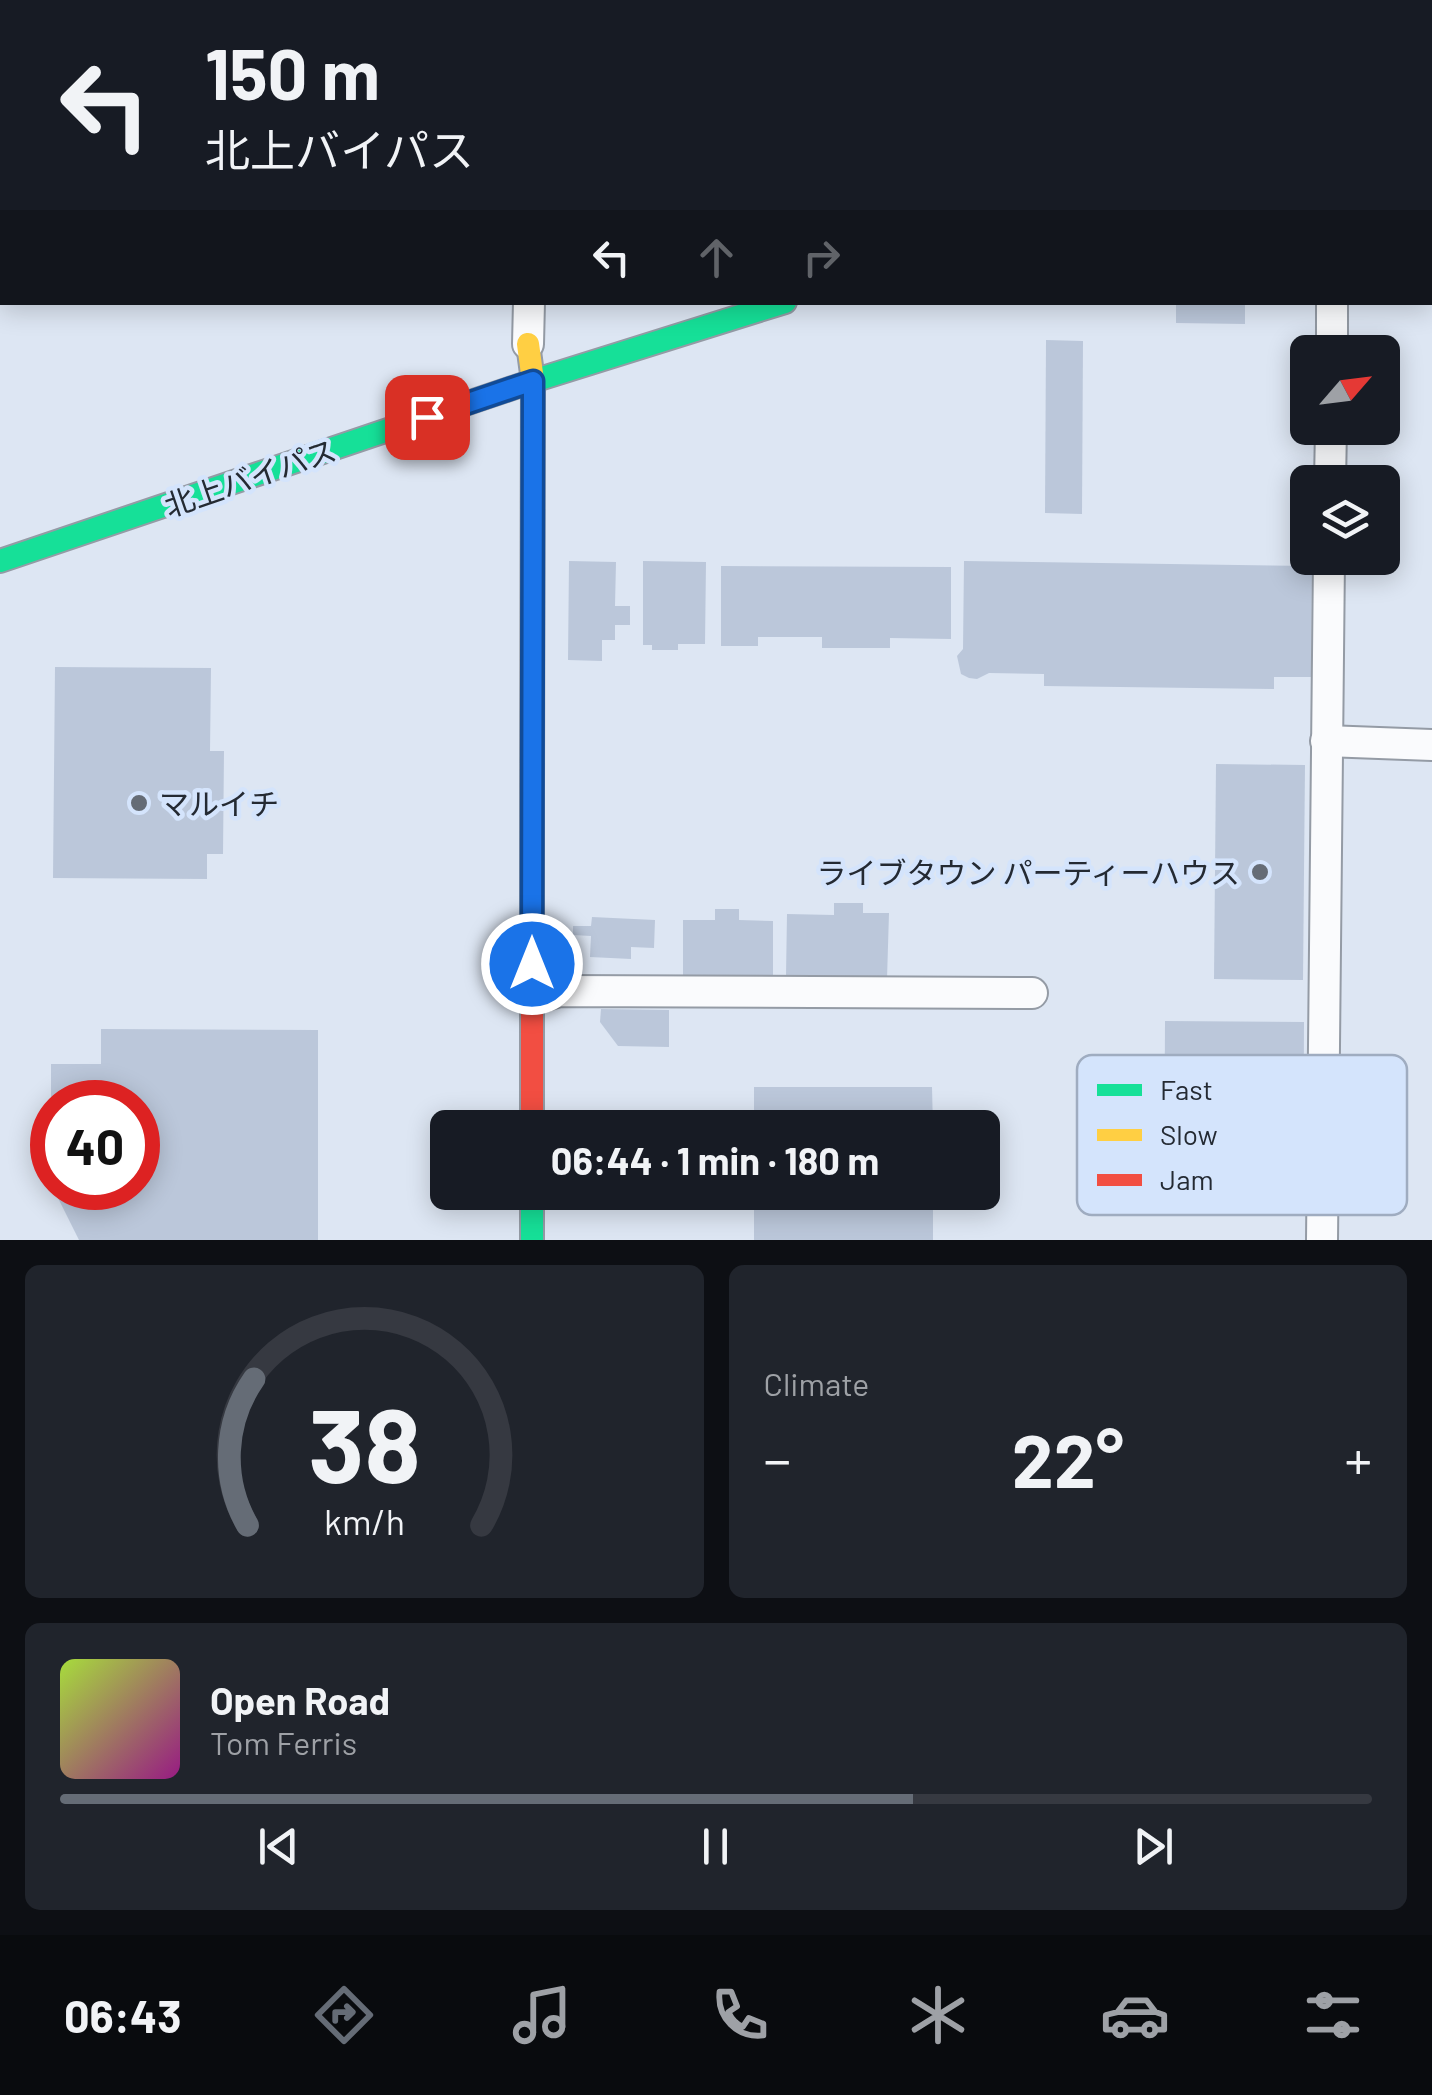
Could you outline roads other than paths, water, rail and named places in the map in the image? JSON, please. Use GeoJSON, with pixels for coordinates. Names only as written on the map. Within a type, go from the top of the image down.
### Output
{"type":"FeatureCollection","features":[{"type":"Feature","properties":{"kind":"main road","name":"北上バイパス"},"geometry":{"type":"LineString","coordinates":[[0,562],[533,381],[775,305]]}},
{"type":"Feature","properties":{"kind":"main road"},"geometry":{"type":"LineString","coordinates":[[528,344],[533,381],[532,1110]]}},
{"type":"Feature","properties":{"kind":"main road"},"geometry":{"type":"LineString","coordinates":[[532,1210],[532,1240]]}},
{"type":"Feature","properties":{"kind":"street"},"geometry":{"type":"LineString","coordinates":[[528,344],[529,305]]}},
{"type":"Feature","properties":{"kind":"street"},"geometry":{"type":"LineString","coordinates":[[1332,305],[1332,335]]}},
{"type":"Feature","properties":{"kind":"street"},"geometry":{"type":"LineString","coordinates":[[1323,1055],[1329,575]]}},
{"type":"Feature","properties":{"kind":"street"},"geometry":{"type":"LineString","coordinates":[[1326,742],[1432,744]]}},
{"type":"Feature","properties":{"kind":"street"},"geometry":{"type":"LineString","coordinates":[[532,999],[560,991],[1032,993]]}},
{"type":"Feature","properties":{"kind":"street"},"geometry":{"type":"LineString","coordinates":[[1322,1215],[1322,1240]]}},
{"type":"Feature","properties":{"kind":"place","name":"マルイチ"},"geometry":{"type":"Point","coordinates":[139,803]}},
{"type":"Feature","properties":{"kind":"place","name":"ライブタウン パーティーハウス"},"geometry":{"type":"Point","coordinates":[1260,872]}}]}
